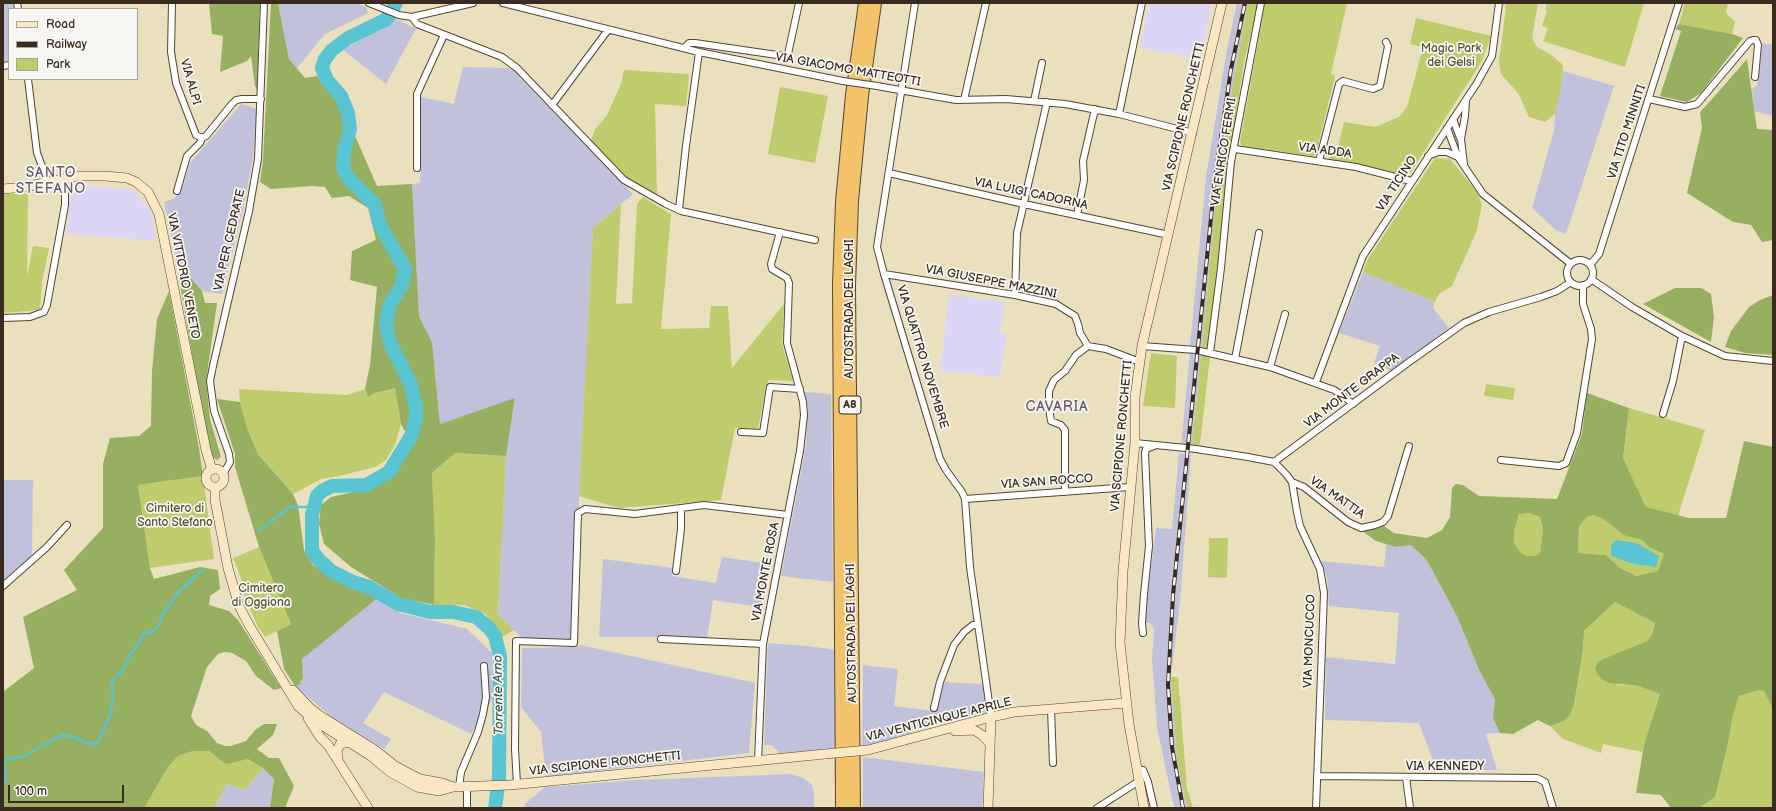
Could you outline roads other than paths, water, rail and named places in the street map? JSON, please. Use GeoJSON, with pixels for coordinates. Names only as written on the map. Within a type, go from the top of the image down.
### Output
{"type":"FeatureCollection","features":[{"type":"Feature","properties":{"kind":"highway","name":"AUTOSTRADA DEI LAGHI"},"geometry":{"type":"LineString","coordinates":[[842,808],[839,284],[843,186],[852,95],[865,3]]}},
{"type":"Feature","properties":{"kind":"highway","name":"AUTOSTRADA DEI LAGHI"},"geometry":{"type":"LineString","coordinates":[[854,808],[849,286],[852,201],[862,96],[875,3]]}},
{"type":"Feature","properties":{"kind":"street","name":"VIA ALPI"},"geometry":{"type":"LineString","coordinates":[[172,3],[171,52],[176,83],[196,135],[202,138]]}},
{"type":"Feature","properties":{"kind":"street","name":"VIA PER CEDRATE"},"geometry":{"type":"LineString","coordinates":[[223,474],[230,462],[229,454],[214,411],[210,381],[251,204],[258,159],[264,3]]}},
{"type":"Feature","properties":{"kind":"street"},"geometry":{"type":"LineString","coordinates":[[369,3],[383,7],[399,15],[412,16],[473,3]]}},
{"type":"Feature","properties":{"kind":"street","name":"VIA GIACOMO MATTEOTTI"},"geometry":{"type":"LineString","coordinates":[[503,3],[514,4],[608,30],[699,52],[843,81],[964,100],[1006,99],[1065,104],[1119,114],[1193,132]]}},
{"type":"Feature","properties":{"kind":"street"},"geometry":{"type":"LineString","coordinates":[[684,48],[689,43],[695,43],[784,56],[788,54],[799,3]]}},
{"type":"Feature","properties":{"kind":"street","name":"VIA QUATTRO NOVEMBRE"},"geometry":{"type":"LineString","coordinates":[[915,3],[878,247],[884,274],[940,459],[965,499],[970,567],[991,717],[988,808]]}},
{"type":"Feature","properties":{"kind":"street"},"geometry":{"type":"LineString","coordinates":[[964,100],[986,3]]}},
{"type":"Feature","properties":{"kind":"street"},"geometry":{"type":"LineString","coordinates":[[1119,114],[1142,3]]}},
{"type":"Feature","properties":{"kind":"street","name":"VIA SCIPIONE RONCHETTI"},"geometry":{"type":"LineString","coordinates":[[1144,808],[1136,769],[1126,703],[1120,643],[1123,571],[1130,487],[1136,443],[1134,406],[1142,346],[1222,3]]}},
{"type":"Feature","properties":{"kind":"street","name":"VIA ENRICO FERMI"},"geometry":{"type":"LineString","coordinates":[[1210,353],[1222,268],[1230,170],[1261,3]]}},
{"type":"Feature","properties":{"kind":"street","name":"VIA TICINO"},"geometry":{"type":"LineString","coordinates":[[1316,382],[1363,256],[1411,181],[1466,100],[1492,56],[1499,3]]}},
{"type":"Feature","properties":{"kind":"street","name":"VIA TITO MINNITI"},"geometry":{"type":"LineString","coordinates":[[1590,266],[1599,254],[1679,3]]}},
{"type":"Feature","properties":{"kind":"street"},"geometry":{"type":"LineString","coordinates":[[412,16],[418,24],[502,57],[523,74],[624,180],[666,204],[681,211],[815,240]]}},
{"type":"Feature","properties":{"kind":"street"},"geometry":{"type":"LineString","coordinates":[[552,105],[608,30]]}},
{"type":"Feature","properties":{"kind":"street"},"geometry":{"type":"LineString","coordinates":[[417,168],[417,94],[444,35]]}},
{"type":"Feature","properties":{"kind":"street"},"geometry":{"type":"LineString","coordinates":[[1649,99],[1685,107],[1697,104],[1750,41],[1756,40],[1758,45],[1754,76]]}},
{"type":"Feature","properties":{"kind":"street"},"geometry":{"type":"LineString","coordinates":[[1319,161],[1339,84],[1343,81],[1373,89],[1380,86],[1388,46],[1386,42]]}},
{"type":"Feature","properties":{"kind":"street"},"geometry":{"type":"LineString","coordinates":[[679,209],[699,52]]}},
{"type":"Feature","properties":{"kind":"street"},"geometry":{"type":"LineString","coordinates":[[1034,101],[1042,64]]}},
{"type":"Feature","properties":{"kind":"street"},"geometry":{"type":"LineString","coordinates":[[28,80],[36,148],[48,182]]}},
{"type":"Feature","properties":{"kind":"street"},"geometry":{"type":"LineString","coordinates":[[177,190],[187,156],[202,138],[206,136],[232,104],[236,100],[261,99]]}},
{"type":"Feature","properties":{"kind":"street"},"geometry":{"type":"LineString","coordinates":[[1461,139],[1466,100]]}},
{"type":"Feature","properties":{"kind":"street"},"geometry":{"type":"LineString","coordinates":[[1014,295],[1017,233],[1047,102]]}},
{"type":"Feature","properties":{"kind":"street"},"geometry":{"type":"LineString","coordinates":[[1077,215],[1084,180],[1083,161],[1095,109]]}},
{"type":"Feature","properties":{"kind":"street"},"geometry":{"type":"LineString","coordinates":[[1453,119],[1461,139],[1464,166]]}},
{"type":"Feature","properties":{"kind":"street"},"geometry":{"type":"LineString","coordinates":[[1447,128],[1458,157],[1483,194],[1571,264]]}},
{"type":"Feature","properties":{"kind":"street","name":"VIA ADDA"},"geometry":{"type":"LineString","coordinates":[[1234,149],[1356,167],[1411,181]]}},
{"type":"Feature","properties":{"kind":"street"},"geometry":{"type":"LineString","coordinates":[[1428,156],[1438,152],[1447,152],[1458,157]]}},
{"type":"Feature","properties":{"kind":"street","name":"VIA LUIGI CADORNA"},"geometry":{"type":"LineString","coordinates":[[889,173],[1169,235]]}},
{"type":"Feature","properties":{"kind":"street","name":"VIA VITTORIO VENETO"},"geometry":{"type":"LineString","coordinates":[[3,188],[25,187],[77,176],[127,178],[143,186],[153,198],[159,214],[206,450],[212,470],[206,476],[206,480],[208,484],[215,487],[215,500],[228,568],[235,593],[249,626],[298,706],[305,713],[331,728]]}},
{"type":"Feature","properties":{"kind":"street"},"geometry":{"type":"LineString","coordinates":[[3,318],[30,317],[44,312],[47,305],[65,205],[65,194],[61,180]]}},
{"type":"Feature","properties":{"kind":"street","name":"VIA MONTE ROSA"},"geometry":{"type":"LineString","coordinates":[[758,761],[763,644],[803,428],[803,402],[787,343],[789,283],[787,278],[772,269],[770,264],[780,232]]}},
{"type":"Feature","properties":{"kind":"street"},"geometry":{"type":"LineString","coordinates":[[1235,359],[1259,233]]}},
{"type":"Feature","properties":{"kind":"street"},"geometry":{"type":"LineString","coordinates":[[1577,260],[1584,261],[1590,266],[1592,272],[1591,279],[1579,286],[1571,282],[1567,273],[1571,264],[1577,260]]}},
{"type":"Feature","properties":{"kind":"street","name":"VIA GIUSEPPE MAZZINI"},"geometry":{"type":"LineString","coordinates":[[884,274],[1014,295],[1056,304],[1071,313],[1077,320],[1080,333],[1088,346]]}},
{"type":"Feature","properties":{"kind":"street"},"geometry":{"type":"LineString","coordinates":[[1591,279],[1632,307],[1682,336],[1725,356],[1773,361]]}},
{"type":"Feature","properties":{"kind":"street","name":"VIA MONTE GRAPPA"},"geometry":{"type":"LineString","coordinates":[[1274,462],[1464,323],[1489,312],[1557,291],[1571,282]]}},
{"type":"Feature","properties":{"kind":"street"},"geometry":{"type":"LineString","coordinates":[[1501,460],[1559,466],[1566,463],[1577,434],[1592,339],[1591,328],[1583,304],[1583,285]]}},
{"type":"Feature","properties":{"kind":"street"},"geometry":{"type":"LineString","coordinates":[[1270,367],[1285,314]]}},
{"type":"Feature","properties":{"kind":"street"},"geometry":{"type":"LineString","coordinates":[[1663,414],[1673,381],[1682,336]]}},
{"type":"Feature","properties":{"kind":"street"},"geometry":{"type":"LineString","coordinates":[[1065,492],[1065,430],[1061,425],[1051,421],[1051,385],[1054,380],[1065,371],[1076,354],[1088,346],[1106,349],[1140,362]]}},
{"type":"Feature","properties":{"kind":"street"},"geometry":{"type":"LineString","coordinates":[[1142,346],[1196,350],[1270,367],[1316,382],[1342,394],[1353,404]]}},
{"type":"Feature","properties":{"kind":"street"},"geometry":{"type":"LineString","coordinates":[[741,432],[763,433],[770,387],[800,389]]}},
{"type":"Feature","properties":{"kind":"street"},"geometry":{"type":"LineString","coordinates":[[1136,443],[1248,457],[1274,462],[1292,482]]}},
{"type":"Feature","properties":{"kind":"street"},"geometry":{"type":"LineString","coordinates":[[1143,633],[1143,608],[1149,546],[1145,453],[1146,449],[1150,446],[1159,445]]}},
{"type":"Feature","properties":{"kind":"street","name":"VIA MATTIA"},"geometry":{"type":"LineString","coordinates":[[1292,482],[1304,487],[1348,522],[1361,528],[1375,525],[1383,522],[1388,516],[1409,446]]}},
{"type":"Feature","properties":{"kind":"street"},"geometry":{"type":"LineString","coordinates":[[212,470],[218,470],[223,474],[223,483],[215,487]]}},
{"type":"Feature","properties":{"kind":"street","name":"VIA MONCUCCO"},"geometry":{"type":"LineString","coordinates":[[1292,482],[1296,512],[1300,526],[1320,569],[1324,593],[1316,808]]}},
{"type":"Feature","properties":{"kind":"street","name":"VIA SAN ROCCO"},"geometry":{"type":"LineString","coordinates":[[965,499],[1130,487]]}},
{"type":"Feature","properties":{"kind":"street"},"geometry":{"type":"LineString","coordinates":[[514,784],[516,641],[574,643],[578,513],[586,509],[635,514],[704,505],[788,515]]}},
{"type":"Feature","properties":{"kind":"street"},"geometry":{"type":"LineString","coordinates":[[676,571],[681,529],[681,508]]}},
{"type":"Feature","properties":{"kind":"street"},"geometry":{"type":"LineString","coordinates":[[3,586],[47,547],[67,525]]}},
{"type":"Feature","properties":{"kind":"street"},"geometry":{"type":"LineString","coordinates":[[934,708],[940,682],[954,645],[964,632],[973,625],[978,624]]}},
{"type":"Feature","properties":{"kind":"street"},"geometry":{"type":"LineString","coordinates":[[661,639],[763,644]]}},
{"type":"Feature","properties":{"kind":"street"},"geometry":{"type":"LineString","coordinates":[[467,808],[460,788],[461,772],[478,732],[483,714],[486,697],[484,666]]}},
{"type":"Feature","properties":{"kind":"street","name":"VIA VITTORIO VENETO"},"geometry":{"type":"LineString","coordinates":[[282,678],[331,728]]}},
{"type":"Feature","properties":{"kind":"street","name":"VIA VENTICINQUE APRILE"},"geometry":{"type":"LineString","coordinates":[[758,761],[868,750],[1014,712],[1126,703]]}},
{"type":"Feature","properties":{"kind":"street"},"geometry":{"type":"LineString","coordinates":[[1050,709],[1053,763]]}},
{"type":"Feature","properties":{"kind":"street"},"geometry":{"type":"LineString","coordinates":[[305,713],[320,737],[328,745],[368,808]]}},
{"type":"Feature","properties":{"kind":"street"},"geometry":{"type":"LineString","coordinates":[[328,745],[328,734],[331,728]]}},
{"type":"Feature","properties":{"kind":"street","name":"VIA SCIPIONE RONCHETTI"},"geometry":{"type":"LineString","coordinates":[[331,728],[371,756],[390,772],[417,787],[439,791],[758,761]]}},
{"type":"Feature","properties":{"kind":"street","name":"VIA SCIPIONE RONCHETTI"},"geometry":{"type":"LineString","coordinates":[[331,728],[375,750],[394,766],[408,774],[420,779],[460,788]]}},
{"type":"Feature","properties":{"kind":"street"},"geometry":{"type":"LineString","coordinates":[[934,733],[974,730],[990,743]]}},
{"type":"Feature","properties":{"kind":"street"},"geometry":{"type":"LineString","coordinates":[[338,761],[337,751],[340,744],[349,742]]}},
{"type":"Feature","properties":{"kind":"street"},"geometry":{"type":"LineString","coordinates":[[1136,769],[1143,770],[1148,782],[1154,808]]}},
{"type":"Feature","properties":{"kind":"street","name":"VIA KENNEDY"},"geometry":{"type":"LineString","coordinates":[[1316,776],[1537,778],[1545,782],[1548,787],[1553,808]]}},
{"type":"Feature","properties":{"kind":"street"},"geometry":{"type":"LineString","coordinates":[[1406,777],[1410,808]]}},
{"type":"Feature","properties":{"kind":"street"},"geometry":{"type":"LineString","coordinates":[[1097,808],[1139,781]]}},
{"type":"Feature","properties":{"kind":"water"},"geometry":{"type":"Polygon","coordinates":[[[1616,540],[1636,543],[1659,556],[1656,567],[1634,564],[1611,556],[1611,546],[1616,540]]]}},
{"type":"Feature","properties":{"kind":"waterway","name":"Torrente Arno"},"geometry":{"type":"LineString","coordinates":[[396,3],[385,20],[348,38],[332,50],[325,59],[322,68],[327,80],[341,96],[348,113],[350,129],[344,152],[343,167],[348,178],[375,205],[379,223],[405,269],[402,285],[389,306],[386,325],[390,343],[411,385],[416,408],[416,419],[411,436],[389,472],[366,485],[332,486],[322,491],[317,496],[312,515],[312,550],[317,558],[331,571],[353,582],[369,587],[398,604],[430,612],[453,612],[476,617],[489,628],[495,636],[500,656],[499,778],[495,808]]}},
{"type":"Feature","properties":{"kind":"waterway"},"geometry":{"type":"LineString","coordinates":[[258,531],[290,507],[313,507]]}},
{"type":"Feature","properties":{"kind":"waterway"},"geometry":{"type":"LineString","coordinates":[[3,785],[6,778],[3,763],[8,759],[24,756],[62,735],[90,744],[98,743],[110,715],[113,699],[112,681],[122,671],[129,656],[145,633],[152,632],[159,626],[162,616],[178,592],[203,570]]}},
{"type":"Feature","properties":{"kind":"railway"},"geometry":{"type":"LineString","coordinates":[[1183,808],[1172,747],[1168,685],[1173,595],[1215,178],[1231,69],[1245,3]]}},
{"type":"Feature","properties":{"kind":"district","name":"SANTO STEFANO"},"geometry":{"type":"Point","coordinates":[51,182]}},
{"type":"Feature","properties":{"kind":"district","name":"CAVARIA"},"geometry":{"type":"Point","coordinates":[1057,407]}},
{"type":"Feature","properties":{"kind":"park label","name":"Magic Park dei Gelsi"},"geometry":{"type":"Point","coordinates":[1451,56]}},
{"type":"Feature","properties":{"kind":"park label","name":"Cimitero di Santo Stefano"},"geometry":{"type":"Point","coordinates":[175,516]}},
{"type":"Feature","properties":{"kind":"park label","name":"Cimitero di Oggiona"},"geometry":{"type":"Point","coordinates":[261,596]}}]}
